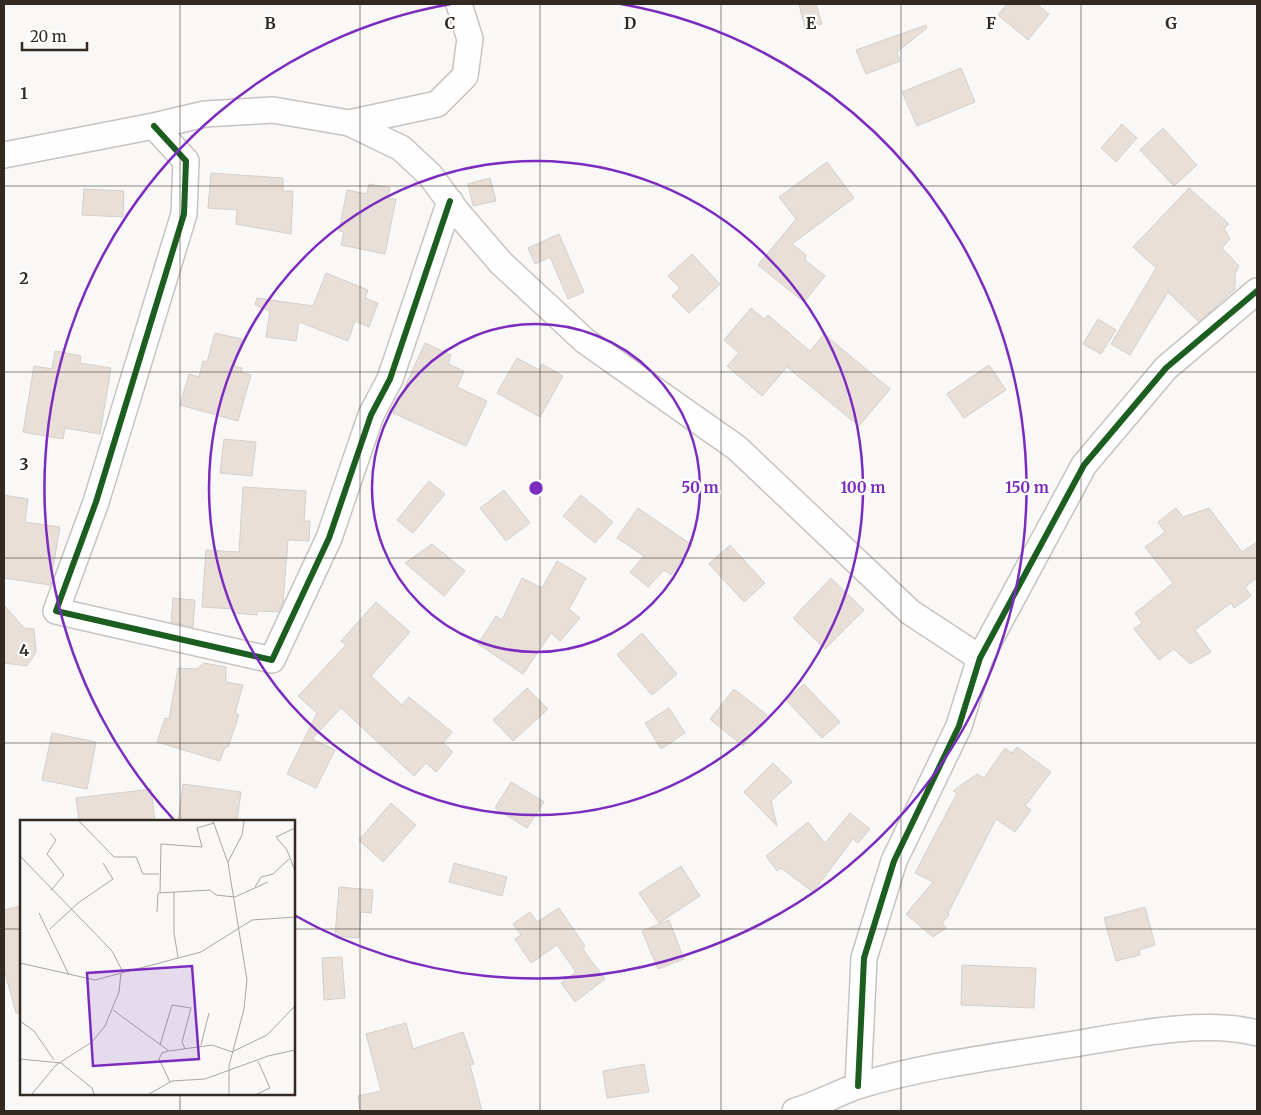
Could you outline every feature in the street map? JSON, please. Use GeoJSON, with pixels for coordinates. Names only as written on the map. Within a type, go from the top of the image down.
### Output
{"type":"FeatureCollection","features":[{"type":"Feature","properties":{"kind":"street"},"geometry":{"type":"LineString","coordinates":[[349,123],[437,104],[465,76],[470,39],[459,4]]}},
{"type":"Feature","properties":{"kind":"street"},"geometry":{"type":"LineString","coordinates":[[4,155],[154,126],[204,114],[273,110],[349,123],[401,148],[430,175],[502,263],[585,341],[737,448],[910,612],[980,658]]}},
{"type":"Feature","properties":{"kind":"street"},"geometry":{"type":"LineString","coordinates":[[154,126],[186,161],[184,214],[96,502],[56,611],[272,660],[329,538],[371,415],[390,379],[450,201]]}},
{"type":"Feature","properties":{"kind":"street"},"geometry":{"type":"LineString","coordinates":[[858,1086],[864,958],[894,861],[959,726],[980,658],[1084,464],[1166,368],[1257,290]]}},
{"type":"Feature","properties":{"kind":"street"},"geometry":{"type":"LineString","coordinates":[[795,1111],[831,1104],[858,1086],[940,1067],[1168,1030],[1242,1029],[1257,1033]]}},
{"type":"Feature","properties":{"kind":"building"},"geometry":{"type":"Polygon","coordinates":[[[799,4],[816,4],[822,24],[805,28],[799,4]]]}},
{"type":"Feature","properties":{"kind":"building"},"geometry":{"type":"Polygon","coordinates":[[[1007,4],[1037,4],[1049,14],[1028,40],[998,15],[1007,4]]]}},
{"type":"Feature","properties":{"kind":"building"},"geometry":{"type":"Polygon","coordinates":[[[926,25],[927,28],[897,52],[900,61],[866,74],[856,50],[926,25]]]}},
{"type":"Feature","properties":{"kind":"building"},"geometry":{"type":"Polygon","coordinates":[[[961,68],[975,102],[917,126],[902,92],[961,68]]]}},
{"type":"Feature","properties":{"kind":"building"},"geometry":{"type":"Polygon","coordinates":[[[1122,124],[1137,138],[1116,162],[1101,148],[1122,124]]]}},
{"type":"Feature","properties":{"kind":"building"},"geometry":{"type":"Polygon","coordinates":[[[1163,128],[1197,165],[1174,186],[1140,150],[1163,128]]]}},
{"type":"Feature","properties":{"kind":"building"},"geometry":{"type":"Polygon","coordinates":[[[827,162],[854,198],[792,244],[806,255],[805,260],[825,276],[804,302],[758,265],[796,219],[779,197],[827,162]]]}},
{"type":"Feature","properties":{"kind":"building"},"geometry":{"type":"Polygon","coordinates":[[[211,173],[283,178],[283,191],[293,191],[291,234],[236,224],[237,210],[208,208],[211,173]]]}},
{"type":"Feature","properties":{"kind":"building"},"geometry":{"type":"Polygon","coordinates":[[[490,178],[496,201],[473,206],[468,184],[490,178]]]}},
{"type":"Feature","properties":{"kind":"building"},"geometry":{"type":"Polygon","coordinates":[[[369,184],[390,188],[388,198],[396,199],[385,254],[341,245],[344,232],[339,231],[347,190],[367,194],[369,184]]]}},
{"type":"Feature","properties":{"kind":"building"},"geometry":{"type":"Polygon","coordinates":[[[1189,188],[1229,224],[1224,228],[1230,239],[1222,248],[1239,266],[1235,274],[1235,289],[1199,322],[1168,292],[1130,355],[1111,344],[1156,268],[1133,247],[1189,188]]]}},
{"type":"Feature","properties":{"kind":"building"},"geometry":{"type":"Polygon","coordinates":[[[84,189],[124,191],[123,217],[82,215],[84,189]]]}},
{"type":"Feature","properties":{"kind":"building"},"geometry":{"type":"Polygon","coordinates":[[[559,234],[584,292],[568,299],[550,257],[535,264],[528,248],[559,234]]]}},
{"type":"Feature","properties":{"kind":"building"},"geometry":{"type":"Polygon","coordinates":[[[692,254],[720,284],[689,313],[672,296],[680,288],[668,276],[692,254]]]}},
{"type":"Feature","properties":{"kind":"building"},"geometry":{"type":"Polygon","coordinates":[[[326,273],[368,290],[365,298],[378,303],[369,327],[355,321],[348,341],[299,322],[296,341],[266,337],[270,311],[255,305],[257,298],[313,306],[326,273]]]}},
{"type":"Feature","properties":{"kind":"building"},"geometry":{"type":"Polygon","coordinates":[[[751,308],[764,319],[768,315],[810,351],[824,334],[890,389],[859,426],[787,367],[762,396],[727,366],[739,353],[724,340],[751,308]]]}},
{"type":"Feature","properties":{"kind":"building"},"geometry":{"type":"Polygon","coordinates":[[[1098,319],[1116,330],[1101,354],[1083,344],[1098,319]]]}},
{"type":"Feature","properties":{"kind":"building"},"geometry":{"type":"Polygon","coordinates":[[[215,333],[242,339],[234,366],[242,368],[241,372],[251,375],[238,421],[180,405],[189,374],[199,377],[203,361],[207,362],[215,333]]]}},
{"type":"Feature","properties":{"kind":"building"},"geometry":{"type":"Polygon","coordinates":[[[425,343],[451,355],[448,364],[464,371],[457,387],[487,401],[466,446],[393,413],[425,343]]]}},
{"type":"Feature","properties":{"kind":"building"},"geometry":{"type":"Polygon","coordinates":[[[55,351],[81,356],[80,363],[111,368],[100,434],[65,428],[63,439],[23,432],[34,366],[52,369],[55,351]]]}},
{"type":"Feature","properties":{"kind":"building"},"geometry":{"type":"Polygon","coordinates":[[[517,358],[539,370],[542,364],[563,376],[540,417],[497,393],[517,358]]]}},
{"type":"Feature","properties":{"kind":"building"},"geometry":{"type":"Polygon","coordinates":[[[989,365],[1006,390],[964,418],[947,394],[989,365]]]}},
{"type":"Feature","properties":{"kind":"building"},"geometry":{"type":"Polygon","coordinates":[[[224,439],[256,442],[252,476],[220,473],[224,439]]]}},
{"type":"Feature","properties":{"kind":"building"},"geometry":{"type":"Polygon","coordinates":[[[429,481],[445,494],[413,533],[397,520],[429,481]]]}},
{"type":"Feature","properties":{"kind":"building"},"geometry":{"type":"Polygon","coordinates":[[[243,487],[306,491],[304,521],[310,521],[309,541],[288,540],[283,602],[278,612],[257,611],[257,615],[234,613],[234,609],[202,607],[206,550],[239,552],[243,487]]]}},
{"type":"Feature","properties":{"kind":"building"},"geometry":{"type":"Polygon","coordinates":[[[504,490],[530,523],[506,541],[480,508],[504,490]]]}},
{"type":"Feature","properties":{"kind":"building"},"geometry":{"type":"Polygon","coordinates":[[[4,495],[28,499],[25,522],[60,527],[50,585],[4,578],[4,495]]]}},
{"type":"Feature","properties":{"kind":"building"},"geometry":{"type":"Polygon","coordinates":[[[581,495],[613,522],[595,543],[563,516],[581,495]]]}},
{"type":"Feature","properties":{"kind":"building"},"geometry":{"type":"Polygon","coordinates":[[[638,508],[692,545],[671,575],[664,570],[648,587],[630,572],[644,556],[617,538],[638,508]]]}},
{"type":"Feature","properties":{"kind":"building"},"geometry":{"type":"Polygon","coordinates":[[[1176,508],[1183,517],[1209,508],[1242,552],[1257,542],[1257,578],[1245,587],[1251,596],[1234,608],[1231,603],[1195,630],[1211,652],[1190,664],[1174,649],[1159,660],[1134,629],[1142,623],[1135,613],[1173,583],[1145,547],[1165,532],[1158,522],[1176,508]]]}},
{"type":"Feature","properties":{"kind":"building"},"geometry":{"type":"Polygon","coordinates":[[[432,544],[465,571],[444,596],[405,563],[432,544]]]}},
{"type":"Feature","properties":{"kind":"building"},"geometry":{"type":"Polygon","coordinates":[[[730,545],[765,583],[744,602],[709,564],[730,545]]]}},
{"type":"Feature","properties":{"kind":"building"},"geometry":{"type":"Polygon","coordinates":[[[557,561],[586,578],[569,609],[580,618],[560,641],[551,633],[523,674],[478,644],[496,616],[502,620],[522,578],[542,588],[557,561]]]}},
{"type":"Feature","properties":{"kind":"building"},"geometry":{"type":"Polygon","coordinates":[[[831,578],[864,610],[825,649],[793,618],[831,578]]]}},
{"type":"Feature","properties":{"kind":"building"},"geometry":{"type":"Polygon","coordinates":[[[173,598],[195,600],[193,627],[171,622],[173,598]]]}},
{"type":"Feature","properties":{"kind":"building"},"geometry":{"type":"Polygon","coordinates":[[[376,602],[410,632],[371,676],[402,705],[409,697],[452,732],[443,743],[453,752],[436,772],[426,763],[414,776],[341,708],[312,739],[335,750],[316,788],[287,774],[317,713],[298,696],[346,645],[341,641],[376,602]]]}},
{"type":"Feature","properties":{"kind":"building"},"geometry":{"type":"Polygon","coordinates":[[[4,605],[24,628],[34,629],[36,652],[27,666],[4,663],[4,605]]]}},
{"type":"Feature","properties":{"kind":"building"},"geometry":{"type":"Polygon","coordinates":[[[642,633],[677,674],[652,695],[617,655],[642,633]]]}},
{"type":"Feature","properties":{"kind":"building"},"geometry":{"type":"Polygon","coordinates":[[[204,663],[226,667],[226,682],[243,685],[235,713],[239,715],[228,747],[225,747],[220,761],[157,742],[165,718],[169,719],[178,668],[197,669],[204,663]]]}},
{"type":"Feature","properties":{"kind":"building"},"geometry":{"type":"Polygon","coordinates":[[[804,684],[840,722],[822,738],[786,700],[804,684]]]}},
{"type":"Feature","properties":{"kind":"building"},"geometry":{"type":"Polygon","coordinates":[[[527,688],[548,709],[513,741],[493,720],[527,688]]]}},
{"type":"Feature","properties":{"kind":"building"},"geometry":{"type":"Polygon","coordinates":[[[734,689],[767,715],[743,746],[710,719],[734,689]]]}},
{"type":"Feature","properties":{"kind":"building"},"geometry":{"type":"Polygon","coordinates":[[[669,708],[685,733],[661,749],[645,723],[669,708]]]}},
{"type":"Feature","properties":{"kind":"building"},"geometry":{"type":"Polygon","coordinates":[[[52,733],[96,742],[87,789],[42,780],[52,733]]]}},
{"type":"Feature","properties":{"kind":"building"},"geometry":{"type":"Polygon","coordinates":[[[1017,747],[1051,772],[1025,806],[1031,810],[1015,832],[996,819],[948,913],[949,915],[942,923],[946,928],[933,937],[906,914],[933,882],[915,873],[957,793],[953,791],[977,774],[984,778],[1005,748],[1012,753],[1017,747]]]}},
{"type":"Feature","properties":{"kind":"building"},"geometry":{"type":"Polygon","coordinates":[[[773,763],[792,782],[771,801],[777,826],[744,792],[773,763]]]}},
{"type":"Feature","properties":{"kind":"building"},"geometry":{"type":"Polygon","coordinates":[[[511,782],[544,802],[527,828],[495,808],[511,782]]]}},
{"type":"Feature","properties":{"kind":"building"},"geometry":{"type":"Polygon","coordinates":[[[183,784],[241,792],[237,820],[178,820],[183,784]]]}},
{"type":"Feature","properties":{"kind":"building"},"geometry":{"type":"Polygon","coordinates":[[[151,789],[155,820],[79,820],[76,798],[151,789]]]}},
{"type":"Feature","properties":{"kind":"building"},"geometry":{"type":"Polygon","coordinates":[[[391,803],[416,825],[383,862],[359,840],[391,803]]]}},
{"type":"Feature","properties":{"kind":"building"},"geometry":{"type":"Polygon","coordinates":[[[850,813],[870,829],[858,843],[853,839],[813,892],[781,868],[777,871],[766,856],[808,822],[825,843],[850,813]]]}},
{"type":"Feature","properties":{"kind":"building"},"geometry":{"type":"Polygon","coordinates":[[[454,863],[507,877],[502,896],[449,882],[454,863]]]}},
{"type":"Feature","properties":{"kind":"building"},"geometry":{"type":"Polygon","coordinates":[[[681,866],[700,896],[659,923],[639,893],[681,866]]]}},
{"type":"Feature","properties":{"kind":"building"},"geometry":{"type":"Polygon","coordinates":[[[339,887],[373,890],[371,913],[361,912],[359,938],[335,936],[339,887]]]}},
{"type":"Feature","properties":{"kind":"building"},"geometry":{"type":"Polygon","coordinates":[[[20,906],[20,1013],[16,1013],[4,969],[4,910],[20,906]]]}},
{"type":"Feature","properties":{"kind":"building"},"geometry":{"type":"Polygon","coordinates":[[[1145,907],[1155,945],[1139,950],[1140,955],[1116,961],[1104,918],[1145,907]]]}},
{"type":"Feature","properties":{"kind":"building"},"geometry":{"type":"Polygon","coordinates":[[[559,908],[585,946],[582,948],[605,979],[575,1002],[561,983],[576,972],[557,945],[531,963],[515,939],[521,935],[513,924],[530,912],[537,922],[559,908]]]}},
{"type":"Feature","properties":{"kind":"building"},"geometry":{"type":"Polygon","coordinates":[[[669,920],[684,959],[658,969],[642,931],[669,920]]]}},
{"type":"Feature","properties":{"kind":"building"},"geometry":{"type":"Polygon","coordinates":[[[342,957],[345,998],[324,1000],[322,958],[342,957]]]}},
{"type":"Feature","properties":{"kind":"building"},"geometry":{"type":"Polygon","coordinates":[[[962,965],[1036,968],[1034,1008],[961,1005],[962,965]]]}},
{"type":"Feature","properties":{"kind":"building"},"geometry":{"type":"Polygon","coordinates":[[[406,1023],[413,1049],[463,1032],[474,1064],[470,1065],[482,1111],[360,1111],[358,1096],[381,1091],[366,1034],[406,1023]]]}},
{"type":"Feature","properties":{"kind":"building"},"geometry":{"type":"Polygon","coordinates":[[[644,1064],[649,1092],[607,1098],[603,1071],[644,1064]]]}},
{"type":"Feature","properties":{"kind":"cycle path"},"geometry":{"type":"LineString","coordinates":[[154,126],[186,161],[184,214],[96,502],[56,611],[272,660],[329,538],[371,415],[390,379],[450,201]]}},
{"type":"Feature","properties":{"kind":"cycle path"},"geometry":{"type":"LineString","coordinates":[[858,1086],[864,958],[894,861],[959,726],[980,658],[1084,465],[1166,368],[1257,291]]}}]}
